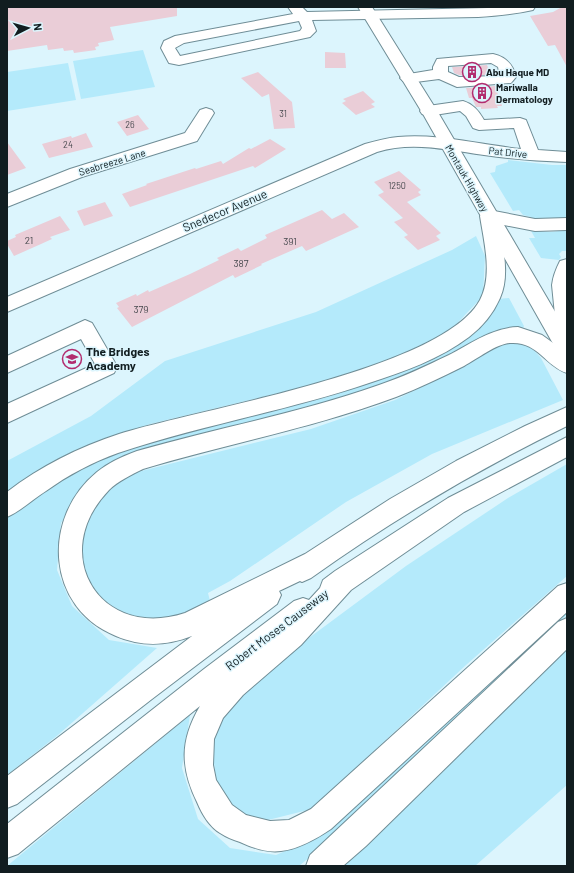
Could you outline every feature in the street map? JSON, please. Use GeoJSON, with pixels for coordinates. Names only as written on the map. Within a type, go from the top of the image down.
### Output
{"type":"FeatureCollection","features":[{"type":"Feature","properties":{"kind":"main road"},"geometry":{"type":"LineString","coordinates":[[321,15],[340,7]]}},
{"type":"Feature","properties":{"kind":"main road"},"geometry":{"type":"LineString","coordinates":[[299,12],[309,28],[309,31],[305,34],[179,62],[174,60],[168,48],[169,44],[180,39],[299,12],[321,15],[367,10],[478,13],[505,11],[528,7]]}},
{"type":"Feature","properties":{"kind":"main road","name":"Montauk Highway"},"geometry":{"type":"LineString","coordinates":[[367,10],[428,111],[567,350]]}},
{"type":"Feature","properties":{"kind":"main road"},"geometry":{"type":"LineString","coordinates":[[408,78],[441,74]]}},
{"type":"Feature","properties":{"kind":"main road"},"geometry":{"type":"LineString","coordinates":[[428,111],[463,106],[472,113],[479,125],[520,123],[532,155]]}},
{"type":"Feature","properties":{"kind":"main road","name":"Seabreeze Lane"},"geometry":{"type":"LineString","coordinates":[[7,201],[76,173],[191,137],[206,112]]}},
{"type":"Feature","properties":{"kind":"main road","name":"Snedecor Avenue"},"geometry":{"type":"LineString","coordinates":[[7,305],[372,148],[390,142],[405,140],[448,145]]}},
{"type":"Feature","properties":{"kind":"main road","name":"Pat Drive"},"geometry":{"type":"LineString","coordinates":[[448,145],[567,158]]}},
{"type":"Feature","properties":{"kind":"main road"},"geometry":{"type":"LineString","coordinates":[[7,506],[54,473],[94,453],[150,434],[341,384],[384,370],[450,340],[476,321],[487,306],[492,293],[495,271],[489,216],[534,225],[567,224]]}},
{"type":"Feature","properties":{"kind":"main road"},"geometry":{"type":"LineString","coordinates":[[567,266],[562,278],[562,285],[567,335]]}},
{"type":"Feature","properties":{"kind":"main road"},"geometry":{"type":"LineString","coordinates":[[7,365],[85,328],[107,366],[7,414]]}},
{"type":"Feature","properties":{"kind":"main road"},"geometry":{"type":"LineString","coordinates":[[313,562],[185,627],[156,632],[131,629],[119,625],[108,619],[89,604],[82,595],[72,573],[69,559],[70,544],[76,519],[82,506],[91,494],[107,478],[137,461],[304,417],[369,397],[427,375],[497,338],[508,335],[520,334],[543,344],[567,365]]}},
{"type":"Feature","properties":{"kind":"main road"},"geometry":{"type":"LineString","coordinates":[[7,794],[142,689],[344,540],[436,483],[496,450],[566,417]]}},
{"type":"Feature","properties":{"kind":"main road","name":"Robert Moses Causeway"},"geometry":{"type":"LineString","coordinates":[[7,843],[219,673],[344,579],[456,506],[567,446]]}},
{"type":"Feature","properties":{"kind":"main road"},"geometry":{"type":"LineString","coordinates":[[344,579],[284,644],[222,696],[210,713],[203,728],[199,745],[198,762],[201,780],[218,811],[233,825],[251,833],[271,838],[288,836],[306,829],[321,819],[567,595]]}},
{"type":"Feature","properties":{"kind":"main road"},"geometry":{"type":"LineString","coordinates":[[320,866],[355,835],[567,631]]}},
{"type":"Feature","properties":{"kind":"shaded area"},"geometry":{"type":"Polygon","coordinates":[[[143,50],[155,87],[81,99],[73,61],[143,50]]]}},
{"type":"Feature","properties":{"kind":"shaded area"},"geometry":{"type":"Polygon","coordinates":[[[68,63],[76,100],[7,111],[7,72],[68,63]]]}},
{"type":"Feature","properties":{"kind":"shaded area"},"geometry":{"type":"Polygon","coordinates":[[[508,160],[552,165],[567,165],[567,218],[531,220],[531,217],[523,215],[519,210],[513,211],[490,173],[495,172],[496,166],[508,162],[508,160]]]}},
{"type":"Feature","properties":{"kind":"shaded area"},"geometry":{"type":"Polygon","coordinates":[[[567,230],[567,251],[562,251],[559,254],[561,257],[559,260],[541,258],[529,238],[535,238],[531,231],[551,232],[567,230]]]}},
{"type":"Feature","properties":{"kind":"shaded area"},"geometry":{"type":"Polygon","coordinates":[[[476,236],[485,256],[483,296],[448,333],[401,356],[345,377],[150,424],[95,443],[7,497],[7,461],[91,416],[165,361],[316,312],[452,250],[476,236]]]}},
{"type":"Feature","properties":{"kind":"shaded area"},"geometry":{"type":"Polygon","coordinates":[[[509,298],[524,326],[522,331],[498,330],[478,342],[395,381],[88,483],[61,523],[57,570],[72,606],[109,640],[157,648],[58,735],[7,775],[7,518],[25,501],[87,464],[144,444],[331,396],[403,371],[497,299],[509,298]]]}},
{"type":"Feature","properties":{"kind":"shaded area"},"geometry":{"type":"Polygon","coordinates":[[[518,341],[531,347],[541,358],[563,400],[432,454],[346,502],[230,581],[208,593],[211,605],[163,623],[126,620],[98,603],[79,573],[78,535],[99,497],[129,474],[311,429],[395,400],[460,368],[504,342],[518,341]]]}},
{"type":"Feature","properties":{"kind":"shaded area"},"geometry":{"type":"Polygon","coordinates":[[[567,464],[567,576],[466,665],[312,809],[268,820],[240,814],[217,789],[212,745],[228,703],[267,669],[406,566],[508,498],[567,464]]]}},
{"type":"Feature","properties":{"kind":"shaded area"},"geometry":{"type":"Polygon","coordinates":[[[567,607],[567,615],[299,866],[7,866],[190,715],[182,768],[198,819],[230,848],[276,855],[318,837],[567,607]]]}},
{"type":"Feature","properties":{"kind":"shaded area"},"geometry":{"type":"Polygon","coordinates":[[[567,647],[567,785],[475,866],[341,866],[567,647]]]}},
{"type":"Feature","properties":{"kind":"building"},"geometry":{"type":"Polygon","coordinates":[[[7,7],[177,7],[177,16],[110,27],[114,40],[98,43],[99,46],[95,47],[96,50],[74,53],[73,50],[64,51],[63,48],[48,50],[47,45],[7,51],[7,7]]]}},
{"type":"Feature","properties":{"kind":"building"},"geometry":{"type":"Polygon","coordinates":[[[562,7],[567,7],[567,67],[555,45],[548,46],[530,16],[553,12],[562,7]]]}},
{"type":"Feature","properties":{"kind":"building"},"geometry":{"type":"Polygon","coordinates":[[[325,52],[345,53],[346,68],[325,68],[325,52]]]}},
{"type":"Feature","properties":{"kind":"building"},"geometry":{"type":"Polygon","coordinates":[[[487,65],[491,75],[459,75],[454,73],[452,67],[487,65]]]}},
{"type":"Feature","properties":{"kind":"building"},"geometry":{"type":"Polygon","coordinates":[[[258,72],[292,102],[295,128],[274,129],[269,94],[262,97],[241,78],[258,72]]]}},
{"type":"Feature","properties":{"kind":"building","name":"Mariwalla Dermatology"},"geometry":{"type":"Polygon","coordinates":[[[495,86],[502,106],[497,106],[498,108],[481,109],[481,107],[476,107],[472,98],[469,98],[466,88],[495,86]]]}},
{"type":"Feature","properties":{"kind":"building"},"geometry":{"type":"Polygon","coordinates":[[[363,91],[375,102],[371,104],[375,107],[356,115],[342,103],[346,101],[343,99],[363,91]]]}},
{"type":"Feature","properties":{"kind":"building"},"geometry":{"type":"Polygon","coordinates":[[[138,115],[149,129],[127,136],[117,122],[138,115]]]}},
{"type":"Feature","properties":{"kind":"building"},"geometry":{"type":"Polygon","coordinates":[[[86,133],[93,147],[49,158],[42,144],[71,136],[72,138],[86,133]]]}},
{"type":"Feature","properties":{"kind":"building"},"geometry":{"type":"Polygon","coordinates":[[[270,139],[286,149],[255,168],[253,166],[130,207],[122,194],[147,185],[146,184],[195,168],[196,169],[221,161],[223,164],[249,148],[251,149],[270,139]]]}},
{"type":"Feature","properties":{"kind":"building"},"geometry":{"type":"Polygon","coordinates":[[[7,142],[26,168],[7,175],[7,142]]]}},
{"type":"Feature","properties":{"kind":"building"},"geometry":{"type":"Polygon","coordinates":[[[399,171],[421,190],[418,192],[421,195],[407,202],[441,233],[436,236],[440,240],[418,250],[404,237],[408,235],[394,222],[403,218],[378,195],[384,192],[374,182],[399,171]]]}},
{"type":"Feature","properties":{"kind":"building"},"geometry":{"type":"Polygon","coordinates":[[[105,202],[113,216],[84,226],[77,211],[105,202]]]}},
{"type":"Feature","properties":{"kind":"building"},"geometry":{"type":"Polygon","coordinates":[[[322,210],[332,219],[344,213],[359,227],[306,251],[302,246],[261,264],[262,265],[235,278],[233,275],[132,327],[117,308],[119,307],[116,303],[136,294],[137,296],[148,290],[149,292],[190,274],[219,260],[217,258],[238,248],[241,251],[267,238],[265,235],[322,210]]]}},
{"type":"Feature","properties":{"kind":"building"},"geometry":{"type":"Polygon","coordinates":[[[60,216],[70,230],[50,237],[52,239],[14,256],[7,244],[7,241],[16,237],[15,235],[60,216]]]}},
{"type":"Feature","properties":{"kind":"place","name":"Abu Haque MD"},"geometry":{"type":"Point","coordinates":[472,72]}},
{"type":"Feature","properties":{"kind":"place","name":"Mariwalla Dermatology"},"geometry":{"type":"Point","coordinates":[482,93]}},
{"type":"Feature","properties":{"kind":"place","name":"The Bridges Academy"},"geometry":{"type":"Point","coordinates":[72,359]}}]}
